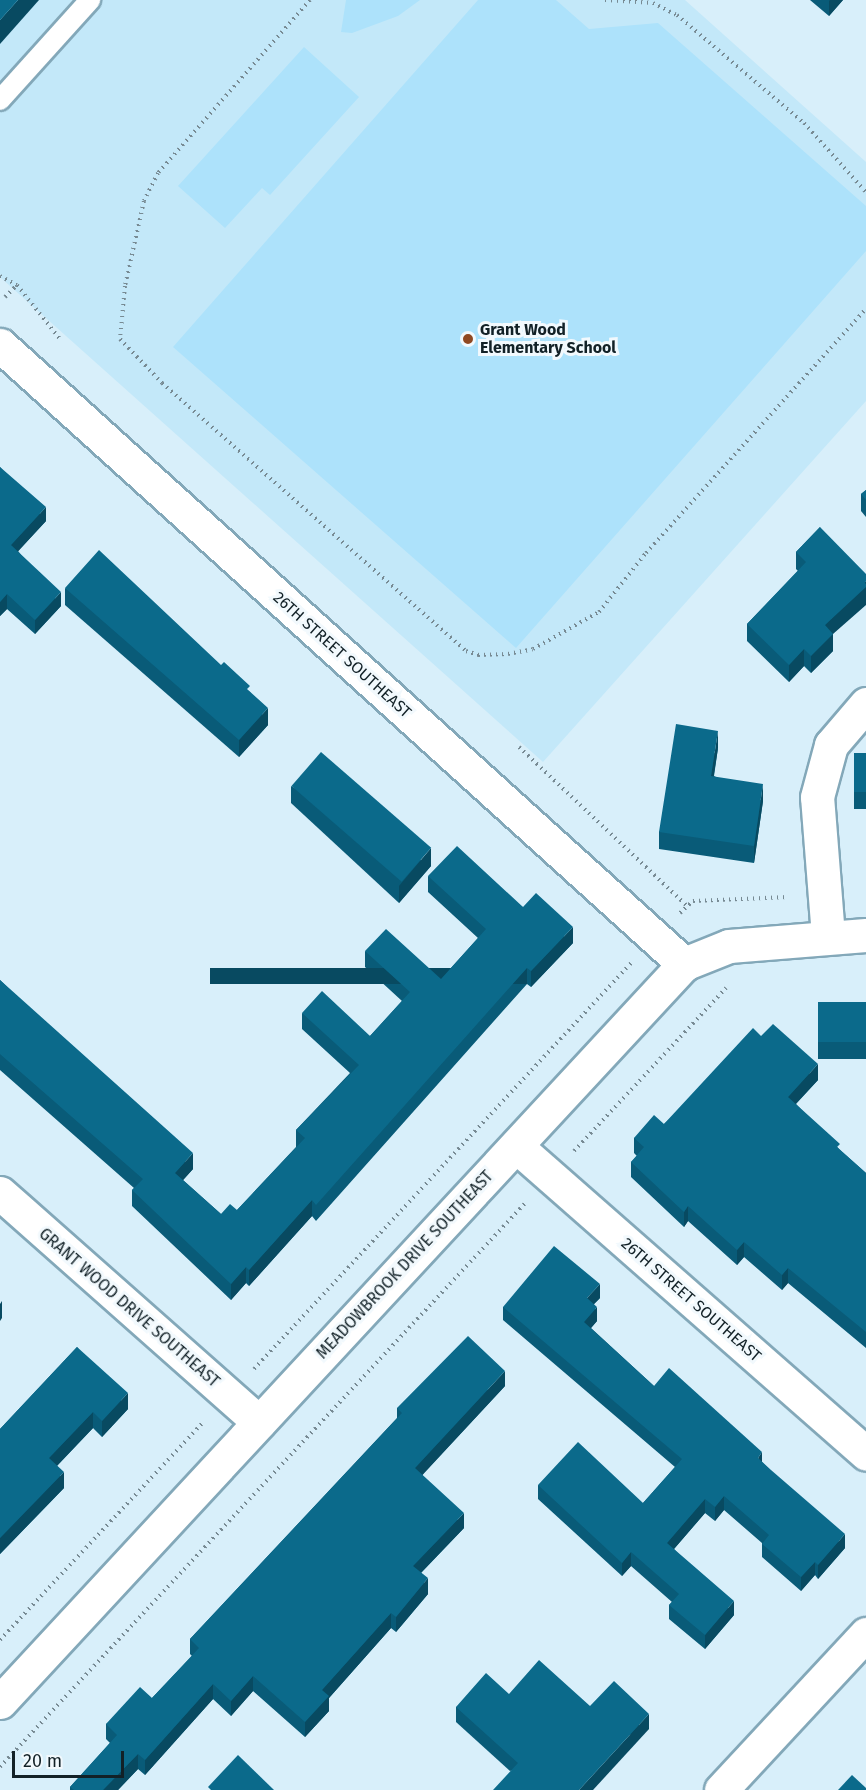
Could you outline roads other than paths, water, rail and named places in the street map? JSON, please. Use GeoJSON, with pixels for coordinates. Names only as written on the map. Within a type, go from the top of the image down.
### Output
{"type":"FeatureCollection","features":[{"type":"Feature","properties":{"kind":"street","name":"26TH STREET SOUTHEAST"},"geometry":{"type":"LineString","coordinates":[[0,345],[684,964]]}},
{"type":"Feature","properties":{"kind":"street"},"geometry":{"type":"LineString","coordinates":[[828,936],[817,797],[831,745],[866,704]]}},
{"type":"Feature","properties":{"kind":"street","name":"MEADOWBROOK DRIVE SOUTHEAST"},"geometry":{"type":"LineString","coordinates":[[0,1702],[684,964],[729,946],[828,936],[866,935]]}},
{"type":"Feature","properties":{"kind":"street","name":"26TH STREET SOUTHEAST"},"geometry":{"type":"LineString","coordinates":[[516,1146],[866,1453]]}},
{"type":"Feature","properties":{"kind":"street","name":"GRANT WOOD DRIVE SOUTHEAST"},"geometry":{"type":"LineString","coordinates":[[0,1193],[259,1422]]}},
{"type":"Feature","properties":{"kind":"street"},"geometry":{"type":"LineString","coordinates":[[721,1790],[866,1635]]}},
{"type":"Feature","properties":{"kind":"lane"},"geometry":{"type":"LineString","coordinates":[[0,100],[90,0]]}},
{"type":"Feature","properties":{"kind":"place","name":"Grant Wood Elementary School"},"geometry":{"type":"Point","coordinates":[468,339]}}]}
